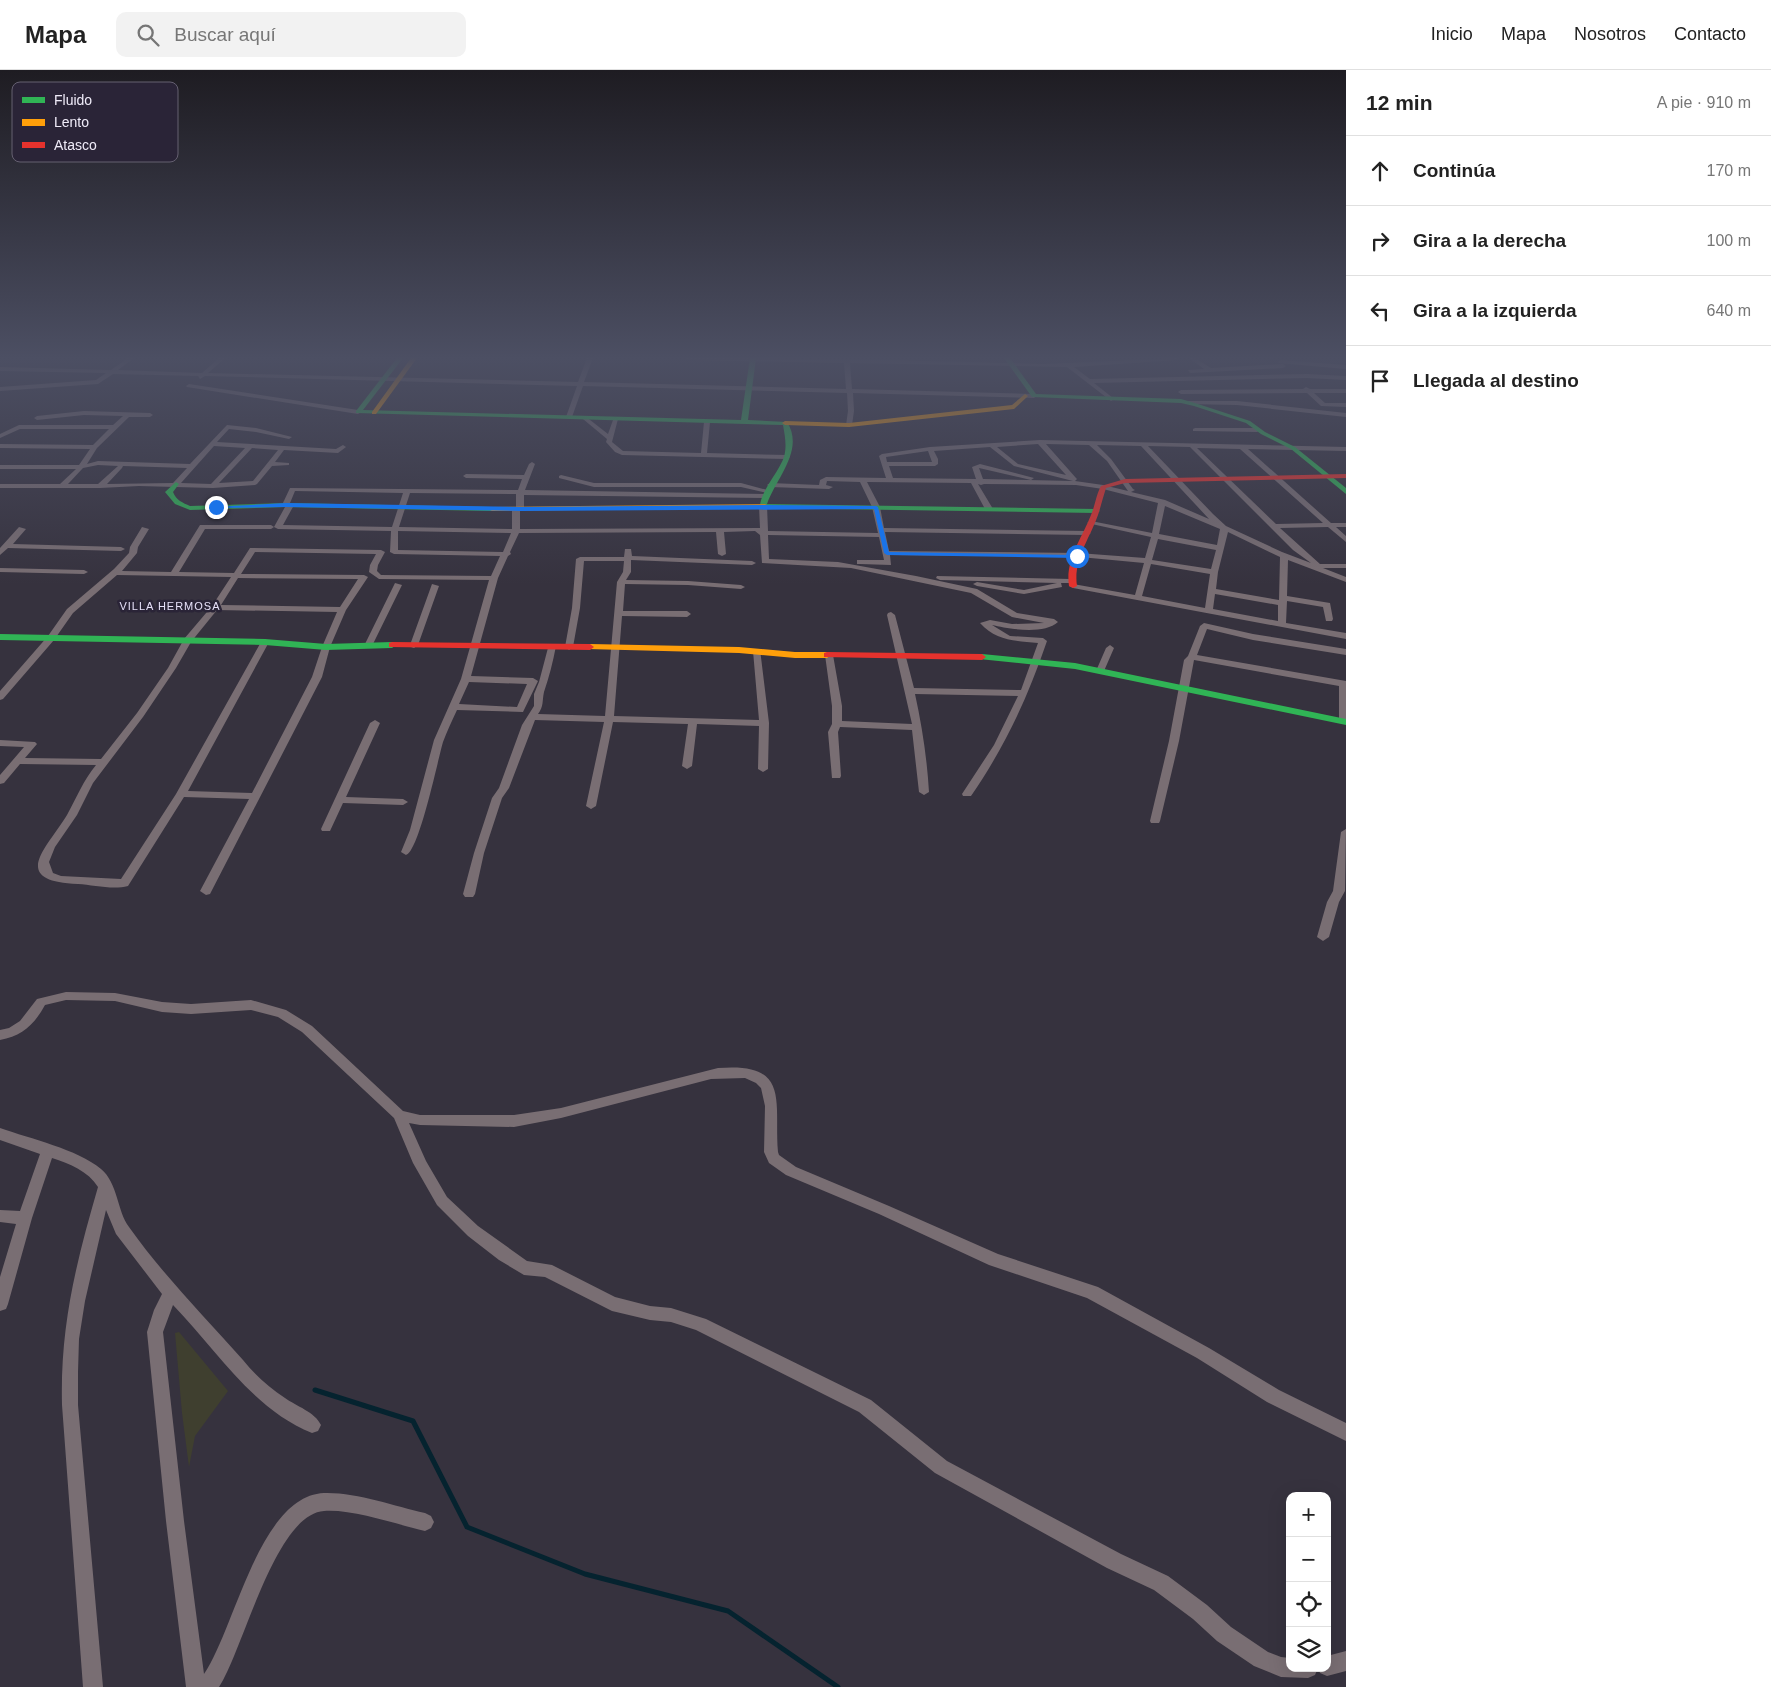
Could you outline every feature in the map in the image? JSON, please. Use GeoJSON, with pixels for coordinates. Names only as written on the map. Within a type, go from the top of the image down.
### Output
{"type":"FeatureCollection","features":[{"type":"Feature","properties":{"kind":"street"},"geometry":{"type":"LineString","coordinates":[[62,486],[77,472],[95,447],[108,433]]}},
{"type":"Feature","properties":{"kind":"street"},"geometry":{"type":"LineString","coordinates":[[222,433],[169,492],[170,497],[178,504],[190,508],[288,505],[518,509],[766,495],[823,486],[865,484],[890,480],[977,483],[1075,481]]}},
{"type":"Feature","properties":{"kind":"street"},"geometry":{"type":"LineString","coordinates":[[213,486],[258,433]]}},
{"type":"Feature","properties":{"kind":"street"},"geometry":{"type":"LineString","coordinates":[[0,486],[100,486],[145,478],[176,484],[213,486],[255,483],[290,437],[272,433]]}},
{"type":"Feature","properties":{"kind":"street"},"geometry":{"type":"LineString","coordinates":[[604,433],[610,438]]}},
{"type":"Feature","properties":{"kind":"street"},"geometry":{"type":"LineString","coordinates":[[612,433],[609,442],[622,453],[787,457]]}},
{"type":"Feature","properties":{"kind":"street"},"geometry":{"type":"LineString","coordinates":[[704,455],[706,433]]}},
{"type":"Feature","properties":{"kind":"street"},"geometry":{"type":"LineString","coordinates":[[787,433],[789,447],[787,457],[766,495],[763,533],[765,561],[888,563],[876,507],[865,484]]}},
{"type":"Feature","properties":{"kind":"street"},"geometry":{"type":"LineString","coordinates":[[1264,433],[1293,448],[1346,492]]}},
{"type":"Feature","properties":{"kind":"street"},"geometry":{"type":"LineString","coordinates":[[890,480],[882,456],[930,449],[1040,442],[1345,449]]}},
{"type":"Feature","properties":{"kind":"street"},"geometry":{"type":"LineString","coordinates":[[1040,442],[1075,481]]}},
{"type":"Feature","properties":{"kind":"street"},"geometry":{"type":"LineString","coordinates":[[1091,443],[1109,460],[1135,495]]}},
{"type":"Feature","properties":{"kind":"street"},"geometry":{"type":"LineString","coordinates":[[214,444],[338,452],[343,447]]}},
{"type":"Feature","properties":{"kind":"street"},"geometry":{"type":"LineString","coordinates":[[1143,445],[1174,479],[1225,529]]}},
{"type":"Feature","properties":{"kind":"street"},"geometry":{"type":"LineString","coordinates":[[1191,445],[1315,566],[1346,566]]}},
{"type":"Feature","properties":{"kind":"street"},"geometry":{"type":"LineString","coordinates":[[0,446],[95,447]]}},
{"type":"Feature","properties":{"kind":"street"},"geometry":{"type":"LineString","coordinates":[[992,446],[1016,465],[1162,502],[1237,533],[1284,556],[1315,566],[1346,580]]}},
{"type":"Feature","properties":{"kind":"street"},"geometry":{"type":"LineString","coordinates":[[1242,447],[1346,540]]}},
{"type":"Feature","properties":{"kind":"street"},"geometry":{"type":"LineString","coordinates":[[885,464],[935,464],[935,459],[930,449]]}},
{"type":"Feature","properties":{"kind":"street"},"geometry":{"type":"LineString","coordinates":[[80,467],[98,463],[194,466]]}},
{"type":"Feature","properties":{"kind":"street"},"geometry":{"type":"LineString","coordinates":[[269,464],[287,464]]}},
{"type":"Feature","properties":{"kind":"street"},"geometry":{"type":"LineString","coordinates":[[406,852],[415,830],[440,740],[466,679],[494,578],[507,554],[516,531],[520,493],[532,464]]}},
{"type":"Feature","properties":{"kind":"street"},"geometry":{"type":"LineString","coordinates":[[0,467],[156,468],[145,478]]}},
{"type":"Feature","properties":{"kind":"street"},"geometry":{"type":"LineString","coordinates":[[9,485],[24,467]]}},
{"type":"Feature","properties":{"kind":"street"},"geometry":{"type":"LineString","coordinates":[[100,486],[120,467]]}},
{"type":"Feature","properties":{"kind":"street"},"geometry":{"type":"LineString","coordinates":[[988,509],[977,483],[975,467],[1050,483]]}},
{"type":"Feature","properties":{"kind":"street"},"geometry":{"type":"LineString","coordinates":[[466,476],[525,477]]}},
{"type":"Feature","properties":{"kind":"street"},"geometry":{"type":"LineString","coordinates":[[561,476],[572,481],[594,485],[741,485],[766,495]]}},
{"type":"Feature","properties":{"kind":"street"},"geometry":{"type":"LineString","coordinates":[[1103,487],[1125,481],[1346,476]]}},
{"type":"Feature","properties":{"kind":"street"},"geometry":{"type":"LineString","coordinates":[[1072,583],[1077,556],[1096,511],[1097,501],[1103,487]]}},
{"type":"Feature","properties":{"kind":"street"},"geometry":{"type":"LineString","coordinates":[[1096,511],[876,507],[766,495],[292,489],[288,505],[278,527],[516,531],[757,529],[763,533],[1089,528],[1155,536],[1220,548]]}},
{"type":"Feature","properties":{"kind":"street"},"geometry":{"type":"LineString","coordinates":[[407,491],[394,530],[392,544],[394,552],[507,554]]}},
{"type":"Feature","properties":{"kind":"street"},"geometry":{"type":"LineString","coordinates":[[1138,597],[1155,536],[1162,502]]}},
{"type":"Feature","properties":{"kind":"street"},"geometry":{"type":"LineString","coordinates":[[1275,526],[1346,525]]}},
{"type":"Feature","properties":{"kind":"street"},"geometry":{"type":"LineString","coordinates":[[174,573],[203,527],[270,527]]}},
{"type":"Feature","properties":{"kind":"street"},"geometry":{"type":"LineString","coordinates":[[0,553],[22,529]]}},
{"type":"Feature","properties":{"kind":"street"},"geometry":{"type":"LineString","coordinates":[[0,697],[51,638],[70,611],[115,572],[133,553],[134,546],[145,529]]}},
{"type":"Feature","properties":{"kind":"street"},"geometry":{"type":"LineString","coordinates":[[720,529],[722,554]]}},
{"type":"Feature","properties":{"kind":"street"},"geometry":{"type":"LineString","coordinates":[[1209,610],[1214,572],[1225,529]]}},
{"type":"Feature","properties":{"kind":"street"},"geometry":{"type":"LineString","coordinates":[[7,546],[121,548]]}},
{"type":"Feature","properties":{"kind":"street"},"geometry":{"type":"LineString","coordinates":[[265,642],[181,794],[124,883],[60,880],[49,876],[45,871],[43,862],[50,847],[72,815],[88,782],[140,716],[172,668],[187,640],[195,633],[215,607],[253,550],[381,552],[373,572],[379,577],[494,578]]}},
{"type":"Feature","properties":{"kind":"street"},"geometry":{"type":"LineString","coordinates":[[887,553],[1077,556],[1147,561],[1214,572]]}},
{"type":"Feature","properties":{"kind":"street"},"geometry":{"type":"LineString","coordinates":[[591,806],[609,720],[621,582],[627,572],[628,556]]}},
{"type":"Feature","properties":{"kind":"street"},"geometry":{"type":"LineString","coordinates":[[569,647],[576,608],[580,559],[628,556],[752,563]]}},
{"type":"Feature","properties":{"kind":"street"},"geometry":{"type":"LineString","coordinates":[[1282,623],[1284,556]]}},
{"type":"Feature","properties":{"kind":"street"},"geometry":{"type":"LineString","coordinates":[[832,563],[974,591],[1010,613],[1054,622],[1048,625],[1021,627],[984,623],[995,632],[1008,638],[1043,641],[1024,694],[991,758],[967,794]]}},
{"type":"Feature","properties":{"kind":"street"},"geometry":{"type":"LineString","coordinates":[[0,570],[84,572]]}},
{"type":"Feature","properties":{"kind":"street"},"geometry":{"type":"LineString","coordinates":[[115,572],[364,577],[342,610],[326,647],[317,676],[206,891]]}},
{"type":"Feature","properties":{"kind":"street"},"geometry":{"type":"LineString","coordinates":[[911,578],[950,578],[968,583],[1024,592],[1072,583],[1346,636]]}},
{"type":"Feature","properties":{"kind":"street"},"geometry":{"type":"LineString","coordinates":[[621,582],[688,583],[742,587]]}},
{"type":"Feature","properties":{"kind":"street"},"geometry":{"type":"LineString","coordinates":[[368,646],[398,585]]}},
{"type":"Feature","properties":{"kind":"street"},"geometry":{"type":"LineString","coordinates":[[414,645],[436,586]]}},
{"type":"Feature","properties":{"kind":"street"},"geometry":{"type":"LineString","coordinates":[[1212,591],[1327,605],[1329,619]]}},
{"type":"Feature","properties":{"kind":"street"},"geometry":{"type":"LineString","coordinates":[[215,607],[342,610]]}},
{"type":"Feature","properties":{"kind":"street"},"geometry":{"type":"LineString","coordinates":[[618,613],[687,614]]}},
{"type":"Feature","properties":{"kind":"street"},"geometry":{"type":"LineString","coordinates":[[891,615],[911,691],[918,727],[924,792]]}},
{"type":"Feature","properties":{"kind":"street"},"geometry":{"type":"LineString","coordinates":[[1155,821],[1169,767],[1188,660],[1192,657],[1204,626],[1254,637],[1346,652]]}},
{"type":"Feature","properties":{"kind":"street"},"geometry":{"type":"LineString","coordinates":[[0,636],[265,642],[326,647],[414,645],[552,646],[757,651],[795,655],[998,657],[1100,671],[1345,722],[1345,684],[1192,657]]}},
{"type":"Feature","properties":{"kind":"street"},"geometry":{"type":"LineString","coordinates":[[469,894],[479,853],[497,798],[504,788],[531,717],[537,712],[539,694],[544,682],[552,646]]}},
{"type":"Feature","properties":{"kind":"street"},"geometry":{"type":"LineString","coordinates":[[1100,671],[1110,648]]}},
{"type":"Feature","properties":{"kind":"street"},"geometry":{"type":"LineString","coordinates":[[757,651],[764,723],[763,769]]}},
{"type":"Feature","properties":{"kind":"street"},"geometry":{"type":"LineString","coordinates":[[829,655],[837,706],[837,724],[833,732],[836,776]]}},
{"type":"Feature","properties":{"kind":"street"},"geometry":{"type":"LineString","coordinates":[[454,708],[520,710],[533,681],[466,679]]}},
{"type":"Feature","properties":{"kind":"street"},"geometry":{"type":"LineString","coordinates":[[911,691],[1024,694]]}},
{"type":"Feature","properties":{"kind":"street"},"geometry":{"type":"LineString","coordinates":[[531,717],[764,723]]}},
{"type":"Feature","properties":{"kind":"street"},"geometry":{"type":"LineString","coordinates":[[687,766],[693,721]]}},
{"type":"Feature","properties":{"kind":"street"},"geometry":{"type":"LineString","coordinates":[[326,829],[375,723]]}},
{"type":"Feature","properties":{"kind":"street"},"geometry":{"type":"LineString","coordinates":[[837,724],[918,727]]}},
{"type":"Feature","properties":{"kind":"street"},"geometry":{"type":"LineString","coordinates":[[0,743],[32,744],[1,778]]}},
{"type":"Feature","properties":{"kind":"street"},"geometry":{"type":"LineString","coordinates":[[17,761],[104,762]]}},
{"type":"Feature","properties":{"kind":"street"},"geometry":{"type":"LineString","coordinates":[[181,794],[256,796]]}},
{"type":"Feature","properties":{"kind":"street"},"geometry":{"type":"LineString","coordinates":[[339,800],[403,802]]}},
{"type":"Feature","properties":{"kind":"street"},"geometry":{"type":"LineString","coordinates":[[1323,937],[1334,902],[1343,892],[1346,832]]}},
{"type":"Feature","properties":{"kind":"street"},"geometry":{"type":"LineString","coordinates":[[0,1035],[23,1028],[32,1018],[41,1002],[66,996],[115,997],[162,1007],[191,1009],[251,1005],[282,1013],[307,1028],[399,1116],[420,1163],[442,1201],[473,1231],[504,1255],[524,1268],[546,1270],[612,1304],[650,1313],[671,1315],[700,1324],[866,1406],[941,1467],[1114,1561],[1161,1583],[1200,1612],[1224,1634],[1260,1659],[1281,1668],[1286,1668]]}},
{"type":"Feature","properties":{"kind":"street"},"geometry":{"type":"LineString","coordinates":[[399,1116],[439,1122],[514,1122],[561,1113],[711,1074],[743,1073],[759,1079],[767,1085],[770,1094],[771,1152],[774,1159],[791,1172],[900,1217],[994,1260],[1092,1292],[1203,1353],[1273,1396],[1346,1432]]}},
{"type":"Feature","properties":{"kind":"street"},"geometry":{"type":"LineString","coordinates":[[0,1134],[78,1161],[98,1175],[105,1187],[121,1229],[171,1293],[250,1381],[280,1405],[312,1425]]}},
{"type":"Feature","properties":{"kind":"street"},"geometry":{"type":"LineString","coordinates":[[0,1304],[25,1218],[48,1150]]}},
{"type":"Feature","properties":{"kind":"street"},"geometry":{"type":"LineString","coordinates":[[93,1687],[70,1405],[69,1363],[74,1318],[90,1243],[105,1187]]}},
{"type":"Feature","properties":{"kind":"street"},"geometry":{"type":"LineString","coordinates":[[0,1216],[25,1218]]}},
{"type":"Feature","properties":{"kind":"street"},"geometry":{"type":"LineString","coordinates":[[171,1293],[162,1310],[156,1332],[175,1521],[196,1687]]}},
{"type":"Feature","properties":{"kind":"street"},"geometry":{"type":"LineString","coordinates":[[207,1687],[220,1668],[233,1632],[258,1575],[280,1534],[294,1515],[305,1508],[322,1502],[345,1503],[425,1522]]}},
{"type":"Feature","properties":{"kind":"street"},"geometry":{"type":"LineString","coordinates":[[1331,1665],[1346,1660]]}},
{"type":"Feature","properties":{"kind":"green space"},"geometry":{"type":"Polygon","coordinates":[[[179,1332],[228,1391],[195,1436],[189,1467],[175,1333],[179,1332]]]}},
{"type":"Feature","properties":{"kind":"waterway"},"geometry":{"type":"LineString","coordinates":[[315,1390],[413,1421],[467,1527],[585,1574],[728,1611],[838,1687]]}},
{"type":"Feature","properties":{"kind":"traffic: fast"},"geometry":{"type":"LineString","coordinates":[[763,506],[788,456],[788,433]]}},
{"type":"Feature","properties":{"kind":"traffic: fast"},"geometry":{"type":"LineString","coordinates":[[1264,433],[1293,448],[1346,492]]}},
{"type":"Feature","properties":{"kind":"traffic: fast"},"geometry":{"type":"LineString","coordinates":[[176,484],[169,492],[177,503],[190,508],[286,505],[492,509]]}},
{"type":"Feature","properties":{"kind":"traffic: fast"},"geometry":{"type":"LineString","coordinates":[[765,506],[1096,511]]}},
{"type":"Feature","properties":{"kind":"traffic: fast"},"geometry":{"type":"LineString","coordinates":[[0,637],[265,642],[326,647],[392,645]]}},
{"type":"Feature","properties":{"kind":"traffic: fast"},"geometry":{"type":"LineString","coordinates":[[982,657],[1075,666],[1346,722]]}},
{"type":"Feature","properties":{"kind":"traffic: slow"},"geometry":{"type":"LineString","coordinates":[[492,509],[765,506]]}},
{"type":"Feature","properties":{"kind":"traffic: slow"},"geometry":{"type":"LineString","coordinates":[[590,647],[739,650],[795,655],[827,655]]}},
{"type":"Feature","properties":{"kind":"traffic: jam"},"geometry":{"type":"LineString","coordinates":[[1073,586],[1072,569],[1075,559],[1095,514],[1103,487],[1125,481],[1346,476]]}},
{"type":"Feature","properties":{"kind":"traffic: jam"},"geometry":{"type":"LineString","coordinates":[[392,645],[590,647]]}},
{"type":"Feature","properties":{"kind":"traffic: jam"},"geometry":{"type":"LineString","coordinates":[[827,655],[982,657]]}},
{"type":"Feature","properties":{"kind":"district","name":"VILLA HERMOSA"},"geometry":{"type":"Point","coordinates":[170,606]}},
{"type":"Feature","properties":{"kind":"route"},"geometry":{"type":"LineString","coordinates":[[216,507],[286,505],[520,509],[763,506],[876,507],[887,553],[1077,556]]}}]}
